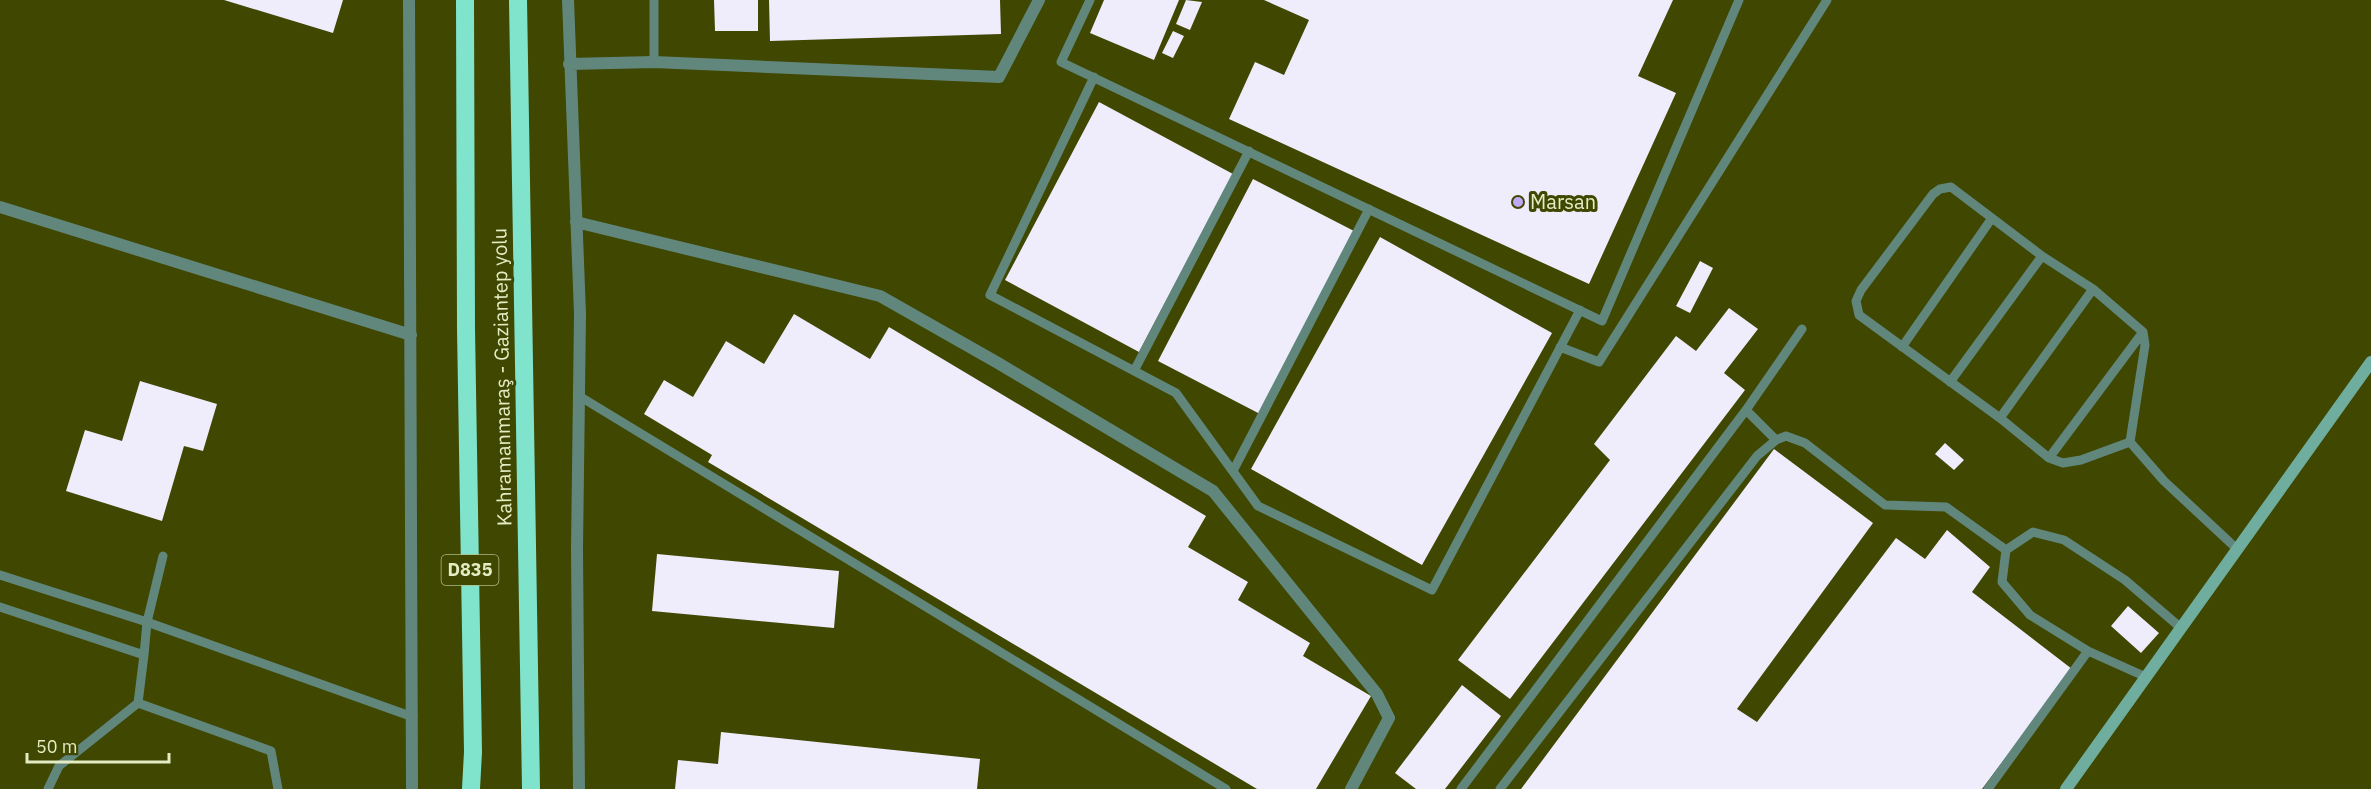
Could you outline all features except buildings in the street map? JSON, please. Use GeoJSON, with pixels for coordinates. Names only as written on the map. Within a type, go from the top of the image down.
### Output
{"type":"FeatureCollection","features":[{"type":"Feature","properties":{"kind":"highway","name":"Kahramanmaraş - Gaziantep yolu"},"geometry":{"type":"LineString","coordinates":[[465,0],[466,328],[473,752],[471,789]]}},
{"type":"Feature","properties":{"kind":"highway","name":"Kahramanmaraş - Gaziantep yolu"},"geometry":{"type":"LineString","coordinates":[[518,0],[531,789]]}},
{"type":"Feature","properties":{"kind":"street"},"geometry":{"type":"LineString","coordinates":[[409,0],[412,789]]}},
{"type":"Feature","properties":{"kind":"street"},"geometry":{"type":"LineString","coordinates":[[568,0],[580,314],[577,561],[579,789]]}},
{"type":"Feature","properties":{"kind":"street"},"geometry":{"type":"LineString","coordinates":[[569,64],[654,62],[999,77],[1039,0]]}},
{"type":"Feature","properties":{"kind":"street"},"geometry":{"type":"LineString","coordinates":[[0,207],[411,335]]}},
{"type":"Feature","properties":{"kind":"street"},"geometry":{"type":"LineString","coordinates":[[576,222],[880,296],[1213,491],[1377,694],[1389,718],[1351,789]]}},
{"type":"Feature","properties":{"kind":"street"},"geometry":{"type":"LineString","coordinates":[[2066,789],[2371,362]]}},
{"type":"Feature","properties":{"kind":"lane"},"geometry":{"type":"LineString","coordinates":[[654,0],[654,62]]}},
{"type":"Feature","properties":{"kind":"lane"},"geometry":{"type":"LineString","coordinates":[[1090,0],[1061,62],[1602,321],[1739,0]]}},
{"type":"Feature","properties":{"kind":"lane"},"geometry":{"type":"LineString","coordinates":[[1560,347],[1599,362],[1827,0]]}},
{"type":"Feature","properties":{"kind":"lane"},"geometry":{"type":"LineString","coordinates":[[1094,77],[990,295],[1176,393],[1258,506],[1432,590],[1580,310]]}},
{"type":"Feature","properties":{"kind":"lane"},"geometry":{"type":"LineString","coordinates":[[1134,371],[1249,152]]}},
{"type":"Feature","properties":{"kind":"lane"},"geometry":{"type":"LineString","coordinates":[[2130,442],[2081,460],[2063,463],[2049,458],[2000,418],[1859,315],[1856,301],[1861,290],[1933,194],[1940,189],[1951,187],[2042,256],[2093,289],[2143,332],[2145,345],[2130,442],[2164,481],[2237,549]]}},
{"type":"Feature","properties":{"kind":"lane"},"geometry":{"type":"LineString","coordinates":[[1233,471],[1369,209]]}},
{"type":"Feature","properties":{"kind":"lane"},"geometry":{"type":"LineString","coordinates":[[1902,347],[1992,218]]}},
{"type":"Feature","properties":{"kind":"lane"},"geometry":{"type":"LineString","coordinates":[[1950,382],[2042,256]]}},
{"type":"Feature","properties":{"kind":"lane"},"geometry":{"type":"LineString","coordinates":[[2000,418],[2093,289]]}},
{"type":"Feature","properties":{"kind":"lane"},"geometry":{"type":"LineString","coordinates":[[1461,789],[1746,410],[1802,329]]}},
{"type":"Feature","properties":{"kind":"lane"},"geometry":{"type":"LineString","coordinates":[[2049,458],[2143,332]]}},
{"type":"Feature","properties":{"kind":"lane"},"geometry":{"type":"LineString","coordinates":[[579,396],[1226,789]]}},
{"type":"Feature","properties":{"kind":"lane"},"geometry":{"type":"LineString","coordinates":[[1746,410],[1776,440]]}},
{"type":"Feature","properties":{"kind":"lane"},"geometry":{"type":"LineString","coordinates":[[1500,789],[1757,456],[1776,440],[1786,436],[1805,442],[1885,505],[1946,507],[2006,550]]}},
{"type":"Feature","properties":{"kind":"lane"},"geometry":{"type":"LineString","coordinates":[[2146,677],[2088,651],[2030,615],[2002,582],[2006,550],[2033,532],[2064,540],[2125,580],[2181,628]]}},
{"type":"Feature","properties":{"kind":"lane"},"geometry":{"type":"LineString","coordinates":[[48,789],[59,766],[138,703],[147,622],[163,556]]}},
{"type":"Feature","properties":{"kind":"lane"},"geometry":{"type":"LineString","coordinates":[[0,575],[147,622],[413,717]]}},
{"type":"Feature","properties":{"kind":"lane"},"geometry":{"type":"LineString","coordinates":[[0,607],[144,655]]}},
{"type":"Feature","properties":{"kind":"lane"},"geometry":{"type":"LineString","coordinates":[[1988,789],[2088,651]]}},
{"type":"Feature","properties":{"kind":"lane"},"geometry":{"type":"LineString","coordinates":[[138,703],[271,751],[278,789]]}},
{"type":"Feature","properties":{"kind":"place","name":"Marsan"},"geometry":{"type":"Point","coordinates":[1518,202]}}]}
